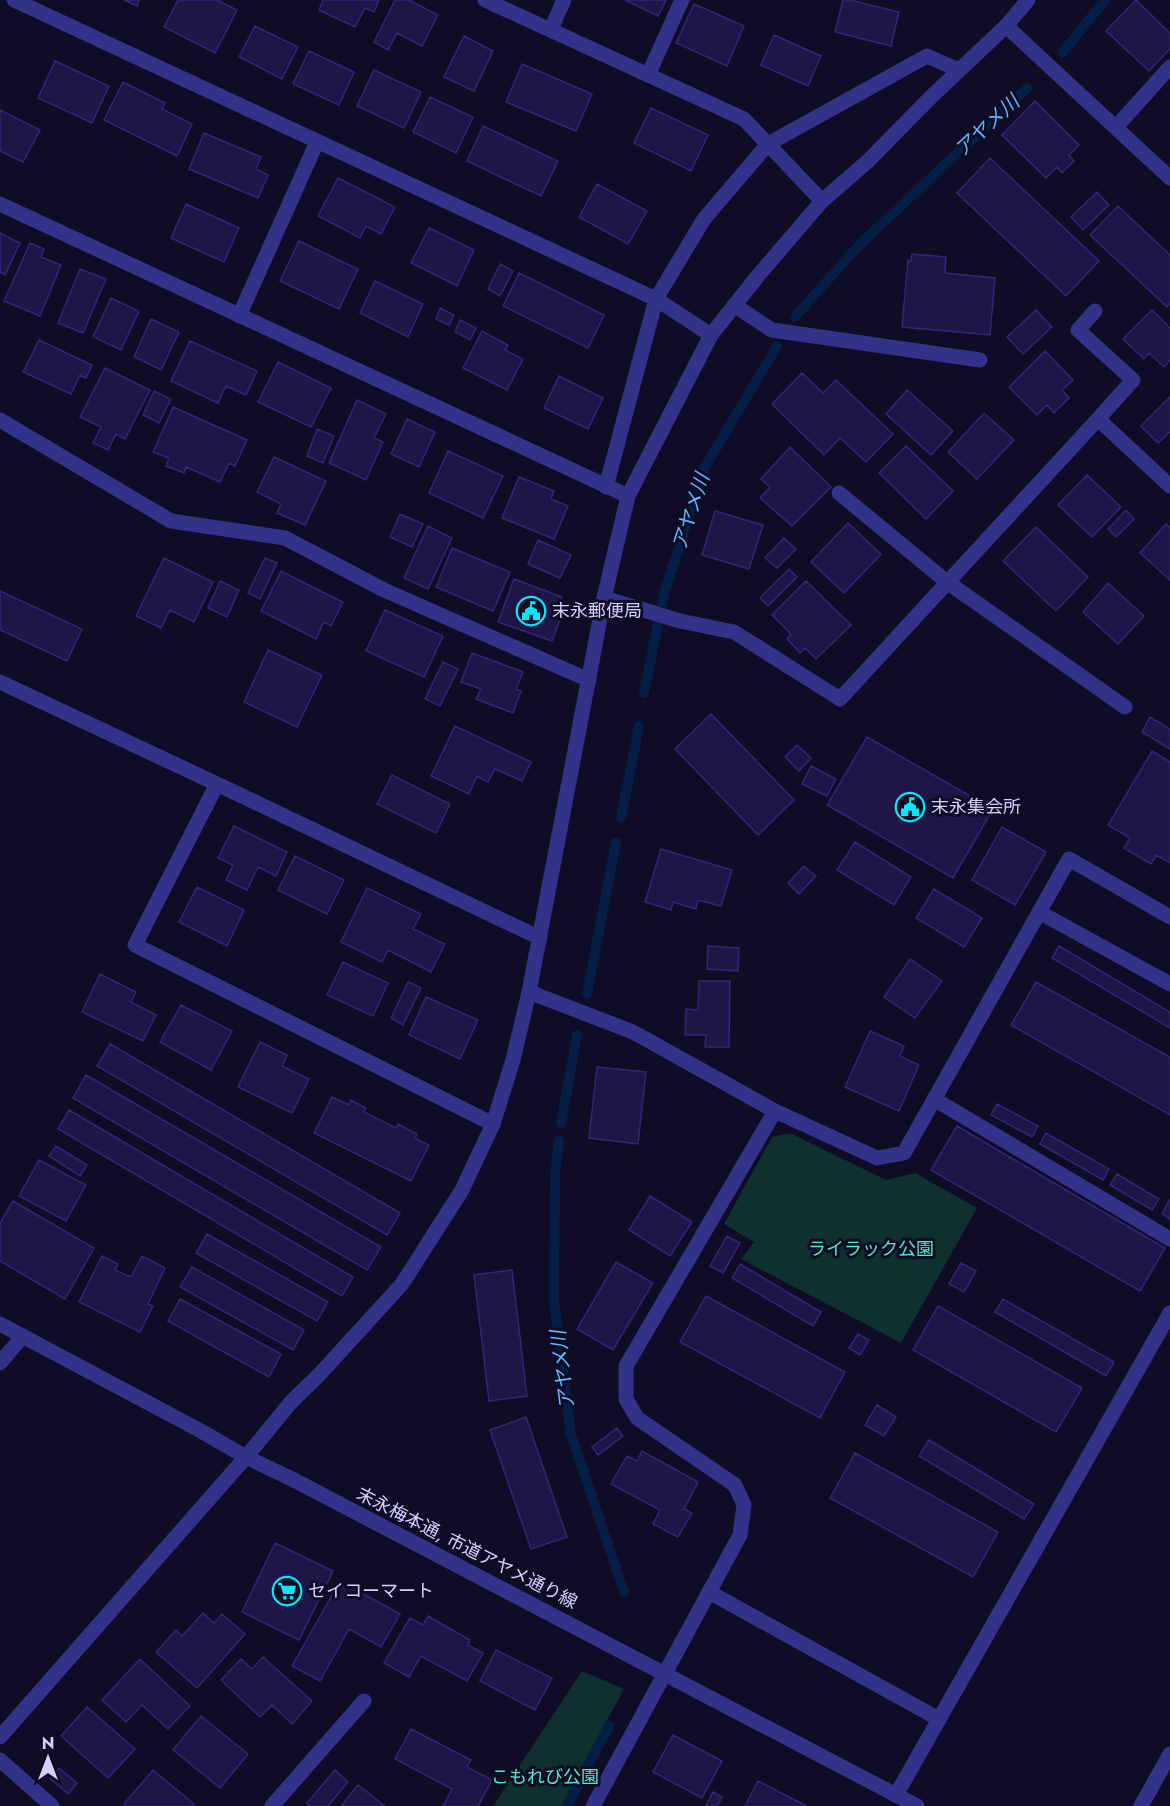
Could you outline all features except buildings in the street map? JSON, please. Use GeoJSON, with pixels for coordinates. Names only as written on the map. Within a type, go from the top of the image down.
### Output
{"type":"FeatureCollection","features":[{"type":"Feature","properties":{"kind":"street"},"geometry":{"type":"LineString","coordinates":[[14,0],[656,299],[711,335]]}},
{"type":"Feature","properties":{"kind":"street"},"geometry":{"type":"LineString","coordinates":[[485,0],[744,119],[822,201]]}},
{"type":"Feature","properties":{"kind":"street"},"geometry":{"type":"LineString","coordinates":[[551,29],[564,0]]}},
{"type":"Feature","properties":{"kind":"street"},"geometry":{"type":"LineString","coordinates":[[648,75],[682,0]]}},
{"type":"Feature","properties":{"kind":"street"},"geometry":{"type":"LineString","coordinates":[[0,1737],[246,1458],[292,1401],[318,1376],[402,1284],[462,1190],[492,1124],[513,1060],[540,938],[604,598],[628,496],[711,335],[735,305],[822,201],[868,160],[1006,26],[1028,0]]}},
{"type":"Feature","properties":{"kind":"street"},"geometry":{"type":"LineString","coordinates":[[1006,26],[1170,178]]}},
{"type":"Feature","properties":{"kind":"street"},"geometry":{"type":"LineString","coordinates":[[606,487],[656,299],[704,219],[768,144],[927,56],[959,70]]}},
{"type":"Feature","properties":{"kind":"street"},"geometry":{"type":"LineString","coordinates":[[1116,127],[1170,67]]}},
{"type":"Feature","properties":{"kind":"street"},"geometry":{"type":"LineString","coordinates":[[239,316],[317,142]]}},
{"type":"Feature","properties":{"kind":"street"},"geometry":{"type":"LineString","coordinates":[[0,204],[628,496]]}},
{"type":"Feature","properties":{"kind":"street"},"geometry":{"type":"LineString","coordinates":[[735,305],[772,330],[980,360]]}},
{"type":"Feature","properties":{"kind":"street"},"geometry":{"type":"LineString","coordinates":[[604,598],[680,621],[735,632],[840,699],[1133,380],[1078,330],[1095,311]]}},
{"type":"Feature","properties":{"kind":"street"},"geometry":{"type":"LineString","coordinates":[[1098,419],[1170,486]]}},
{"type":"Feature","properties":{"kind":"street"},"geometry":{"type":"LineString","coordinates":[[0,420],[171,521],[285,538],[384,590],[589,680]]}},
{"type":"Feature","properties":{"kind":"street"},"geometry":{"type":"LineString","coordinates":[[839,493],[947,582],[1125,707]]}},
{"type":"Feature","properties":{"kind":"street"},"geometry":{"type":"LineString","coordinates":[[0,682],[540,938]]}},
{"type":"Feature","properties":{"kind":"street"},"geometry":{"type":"LineString","coordinates":[[217,784],[135,945],[492,1124]]}},
{"type":"Feature","properties":{"kind":"street"},"geometry":{"type":"LineString","coordinates":[[529,992],[633,1032],[775,1111],[877,1158],[904,1153],[1069,859],[1170,917]]}},
{"type":"Feature","properties":{"kind":"street"},"geometry":{"type":"LineString","coordinates":[[1039,912],[1170,984]]}},
{"type":"Feature","properties":{"kind":"street"},"geometry":{"type":"LineString","coordinates":[[934,1099],[1170,1239]]}},
{"type":"Feature","properties":{"kind":"street"},"geometry":{"type":"LineString","coordinates":[[593,1806],[740,1535],[744,1505],[735,1485],[638,1418],[626,1399],[626,1366],[775,1111]]}},
{"type":"Feature","properties":{"kind":"street"},"geometry":{"type":"LineString","coordinates":[[896,1795],[1170,1313]]}},
{"type":"Feature","properties":{"kind":"street","name":"末永梅本通, 市道アヤメ通り線"},"geometry":{"type":"LineString","coordinates":[[0,1324],[201,1431],[246,1458],[292,1479],[917,1806]]}},
{"type":"Feature","properties":{"kind":"street"},"geometry":{"type":"LineString","coordinates":[[0,1363],[23,1336]]}},
{"type":"Feature","properties":{"kind":"street"},"geometry":{"type":"LineString","coordinates":[[709,1592],[939,1719]]}},
{"type":"Feature","properties":{"kind":"street"},"geometry":{"type":"LineString","coordinates":[[273,1806],[364,1701]]}},
{"type":"Feature","properties":{"kind":"street"},"geometry":{"type":"LineString","coordinates":[[1141,1806],[1170,1754]]}},
{"type":"Feature","properties":{"kind":"street"},"geometry":{"type":"LineString","coordinates":[[0,1760],[52,1806]]}},
{"type":"Feature","properties":{"kind":"green space","name":"ライラック公園"},"geometry":{"type":"Polygon","coordinates":[[[790,1133],[886,1180],[915,1173],[977,1208],[901,1343],[741,1259],[754,1242],[724,1224],[772,1137],[790,1133]]]}},
{"type":"Feature","properties":{"kind":"green space","name":"こもれび公園"},"geometry":{"type":"Polygon","coordinates":[[[582,1671],[624,1689],[561,1806],[493,1806],[582,1671]]]}},
{"type":"Feature","properties":{"kind":"waterway","name":"アヤメ川"},"geometry":{"type":"LineString","coordinates":[[1062,53],[1105,0]]}},
{"type":"Feature","properties":{"kind":"waterway","name":"アヤメ川"},"geometry":{"type":"LineString","coordinates":[[795,317],[859,245],[1027,88]]}},
{"type":"Feature","properties":{"kind":"waterway","name":"アヤメ川"},"geometry":{"type":"LineString","coordinates":[[644,693],[664,594],[704,469],[777,346]]}},
{"type":"Feature","properties":{"kind":"waterway","name":"アヤメ川"},"geometry":{"type":"LineString","coordinates":[[621,818],[639,726]]}},
{"type":"Feature","properties":{"kind":"waterway","name":"アヤメ川"},"geometry":{"type":"LineString","coordinates":[[587,994],[616,842]]}},
{"type":"Feature","properties":{"kind":"waterway","name":"アヤメ川"},"geometry":{"type":"LineString","coordinates":[[561,1123],[577,1035]]}},
{"type":"Feature","properties":{"kind":"waterway","name":"アヤメ川"},"geometry":{"type":"LineString","coordinates":[[559,1141],[555,1176],[554,1300],[571,1434],[624,1592]]}},
{"type":"Feature","properties":{"kind":"waterway","name":"アヤメ川"},"geometry":{"type":"LineString","coordinates":[[567,1806],[609,1726]]}},
{"type":"Feature","properties":{"kind":"place","name":"末永郵便局"},"geometry":{"type":"Point","coordinates":[531,611]}},
{"type":"Feature","properties":{"kind":"place","name":"末永集会所"},"geometry":{"type":"Point","coordinates":[910,807]}},
{"type":"Feature","properties":{"kind":"place","name":"セイコーマート"},"geometry":{"type":"Point","coordinates":[287,1591]}}]}
